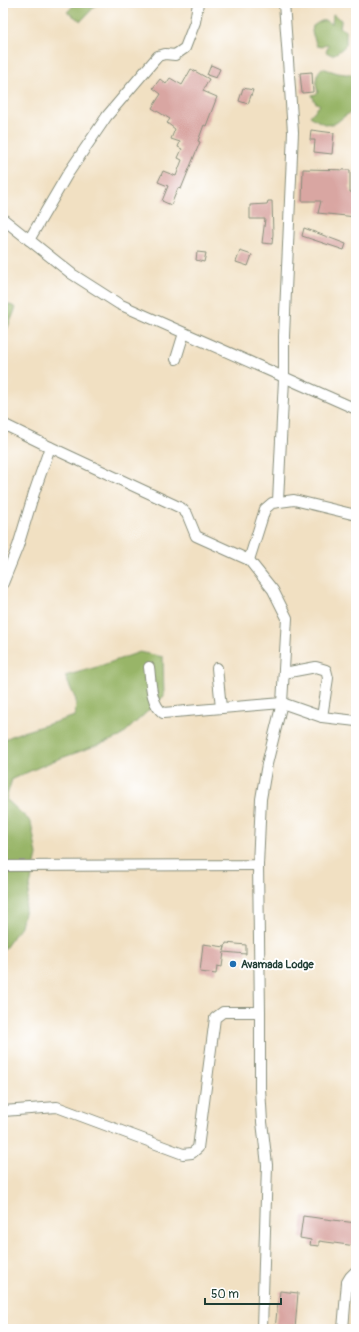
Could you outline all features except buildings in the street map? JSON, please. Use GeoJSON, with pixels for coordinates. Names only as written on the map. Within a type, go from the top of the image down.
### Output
{"type":"FeatureCollection","features":[{"type":"Feature","properties":{"kind":"street"},"geometry":{"type":"LineString","coordinates":[[29,240],[67,175],[107,116],[158,56],[165,54],[175,55],[185,48],[195,22],[198,3]]}},
{"type":"Feature","properties":{"kind":"street"},"geometry":{"type":"LineString","coordinates":[[278,501],[293,132],[284,3]]}},
{"type":"Feature","properties":{"kind":"street"},"geometry":{"type":"LineString","coordinates":[[3,219],[72,274],[119,304],[284,379],[356,409]]}},
{"type":"Feature","properties":{"kind":"street"},"geometry":{"type":"LineString","coordinates":[[176,359],[184,333]]}},
{"type":"Feature","properties":{"kind":"street"},"geometry":{"type":"LineString","coordinates":[[3,424],[181,508],[187,514],[196,536],[249,560],[273,590],[286,618],[282,703],[267,764],[262,799],[258,865],[260,1088],[267,1165],[262,1329]]}},
{"type":"Feature","properties":{"kind":"street"},"geometry":{"type":"LineString","coordinates":[[3,583],[18,546],[50,447]]}},
{"type":"Feature","properties":{"kind":"street"},"geometry":{"type":"LineString","coordinates":[[249,560],[265,509],[272,503],[294,500],[356,515]]}},
{"type":"Feature","properties":{"kind":"street"},"geometry":{"type":"LineString","coordinates":[[150,666],[154,699],[159,710],[163,712],[282,703],[322,717],[356,721]]}},
{"type":"Feature","properties":{"kind":"street"},"geometry":{"type":"LineString","coordinates":[[284,673],[316,667],[326,670],[328,678],[322,717]]}},
{"type":"Feature","properties":{"kind":"street"},"geometry":{"type":"LineString","coordinates":[[217,668],[221,708]]}},
{"type":"Feature","properties":{"kind":"street"},"geometry":{"type":"LineString","coordinates":[[3,866],[258,865]]}},
{"type":"Feature","properties":{"kind":"street"},"geometry":{"type":"LineString","coordinates":[[3,1111],[57,1107],[183,1154],[192,1154],[198,1148],[215,1018],[223,1012],[260,1012]]}},
{"type":"Feature","properties":{"kind":"street"},"geometry":{"type":"LineString","coordinates":[[343,1329],[347,1282],[356,1272]]}},
{"type":"Feature","properties":{"kind":"green space"},"geometry":{"type":"Polygon","coordinates":[[[76,3],[98,3],[81,21],[67,12],[76,3]]]}},
{"type":"Feature","properties":{"kind":"green space"},"geometry":{"type":"Polygon","coordinates":[[[333,14],[341,20],[340,27],[346,32],[346,45],[332,55],[326,52],[329,45],[326,44],[322,47],[317,46],[312,32],[313,26],[320,22],[326,21],[332,24],[333,14]]]}},
{"type":"Feature","properties":{"kind":"green space"},"geometry":{"type":"Polygon","coordinates":[[[322,68],[338,73],[353,75],[356,73],[356,110],[335,124],[331,125],[319,122],[310,116],[320,105],[315,102],[312,95],[318,92],[316,79],[322,68]]]}},
{"type":"Feature","properties":{"kind":"green space"},"geometry":{"type":"Polygon","coordinates":[[[3,301],[16,308],[7,329],[3,331],[3,301]]]}},
{"type":"Feature","properties":{"kind":"green space"},"geometry":{"type":"Polygon","coordinates":[[[140,652],[163,657],[164,696],[120,737],[53,761],[12,779],[6,799],[31,822],[37,855],[21,926],[3,951],[3,740],[16,734],[75,716],[76,700],[65,676],[140,652]]]}},
{"type":"Feature","properties":{"kind":"place","name":"Avamada Lodge"},"geometry":{"type":"Point","coordinates":[233,964]}}]}
